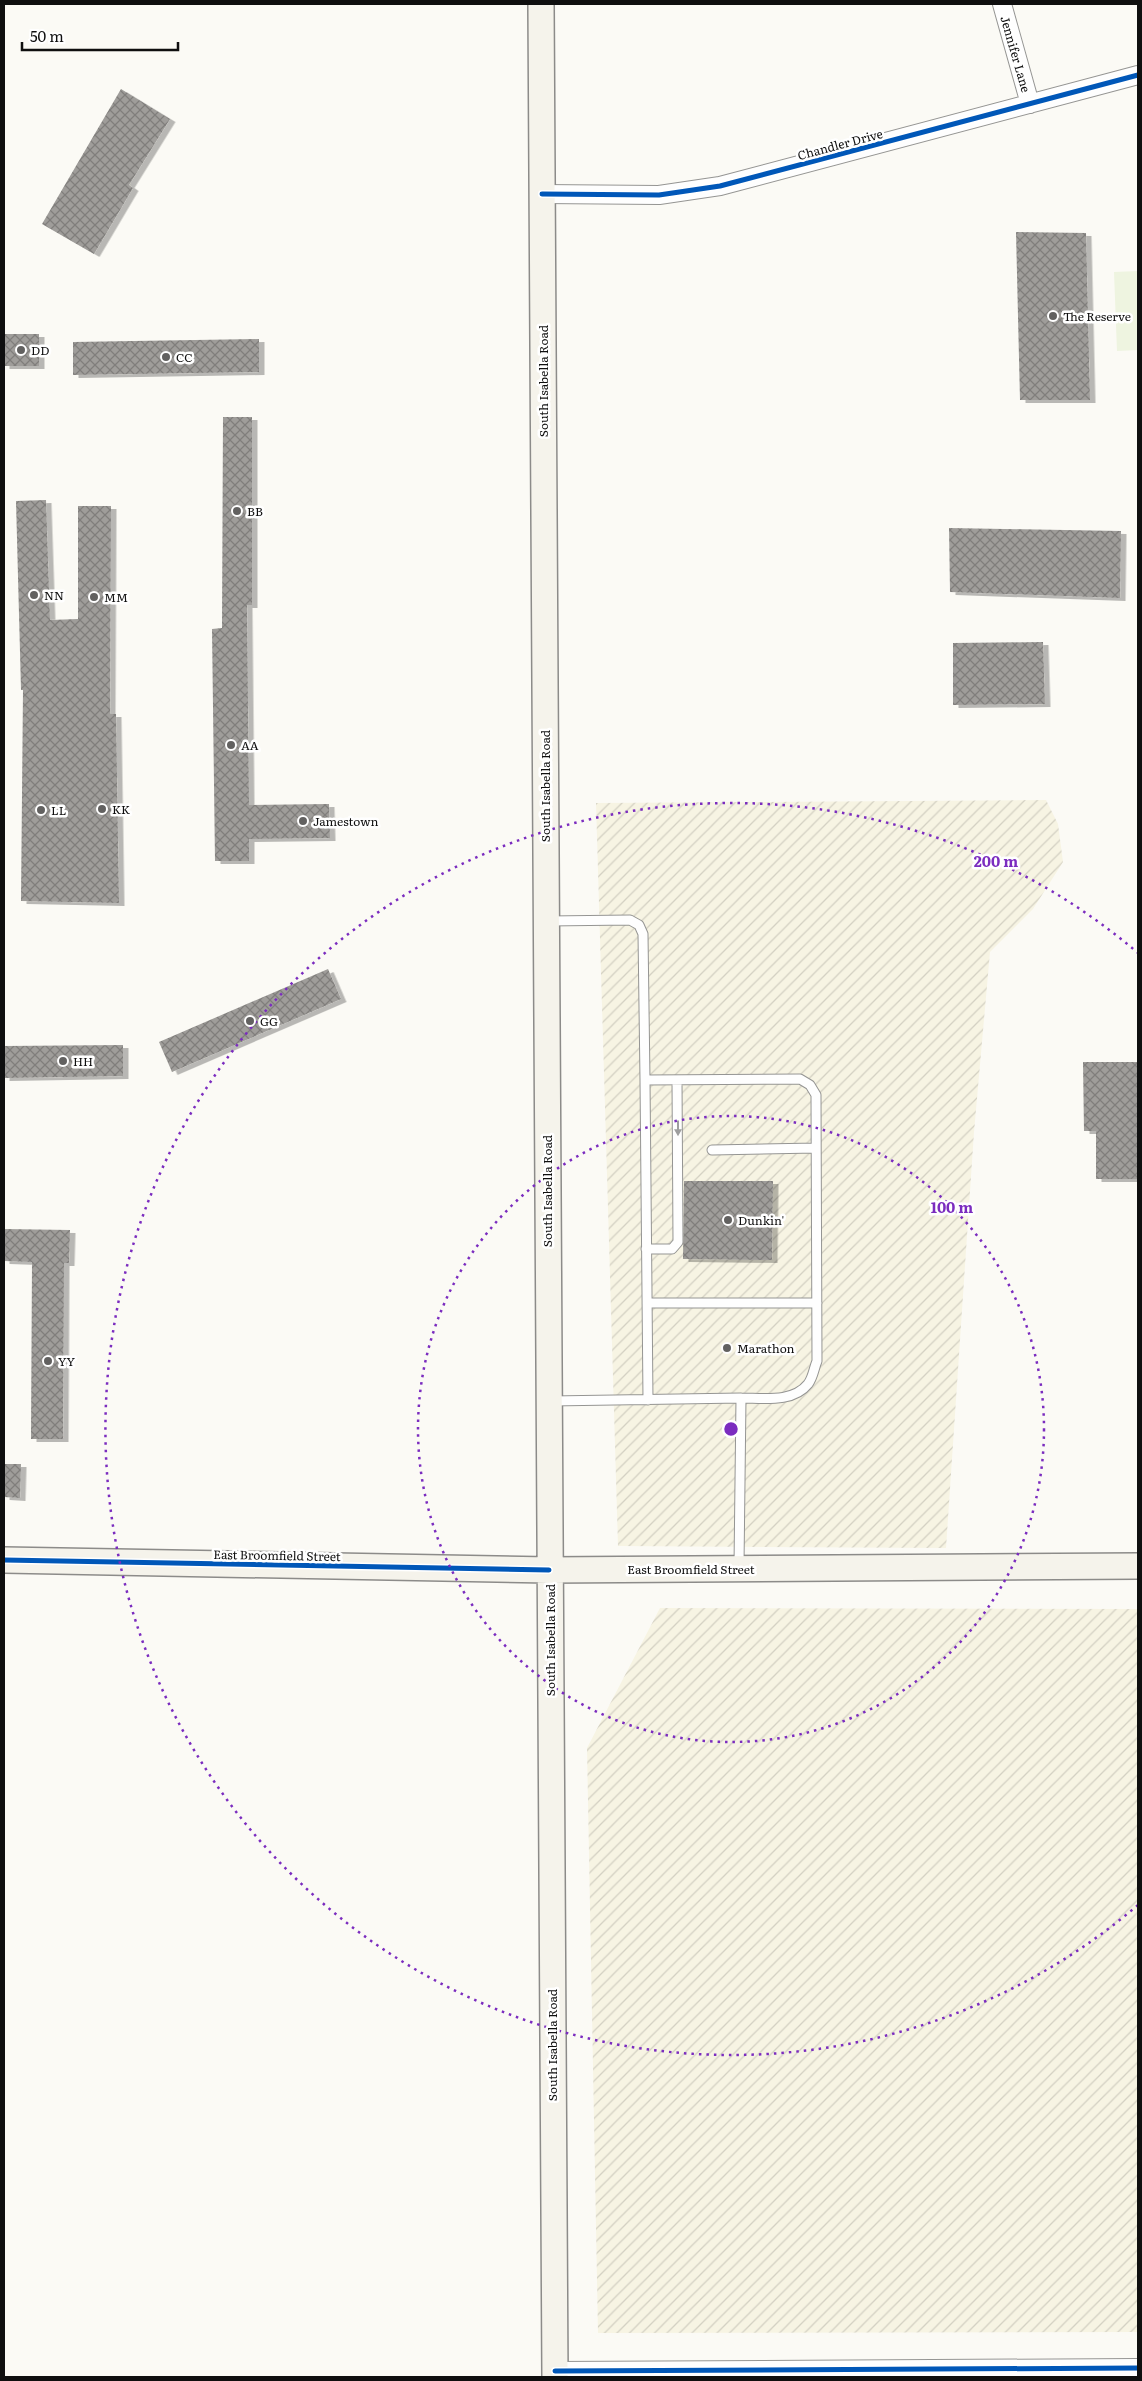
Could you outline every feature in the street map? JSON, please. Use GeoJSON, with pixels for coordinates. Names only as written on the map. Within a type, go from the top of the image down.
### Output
{"type":"FeatureCollection","features":[{"type":"Feature","properties":{"kind":"main road","name":"South Isabella Road"},"geometry":{"type":"LineString","coordinates":[[541,4],[555,2374]]}},
{"type":"Feature","properties":{"kind":"main road","name":"East Broomfield Street"},"geometry":{"type":"LineString","coordinates":[[4,1560],[549,1570],[1138,1566]]}},
{"type":"Feature","properties":{"kind":"street","name":"Jennifer Lane"},"geometry":{"type":"LineString","coordinates":[[1002,4],[1030,104]]}},
{"type":"Feature","properties":{"kind":"street","name":"Chandler Drive"},"geometry":{"type":"LineString","coordinates":[[542,194],[659,194],[720,186],[1138,74]]}},
{"type":"Feature","properties":{"kind":"street"},"geometry":{"type":"LineString","coordinates":[[555,2374],[1138,2368]]}},
{"type":"Feature","properties":{"kind":"lane"},"geometry":{"type":"LineString","coordinates":[[546,921],[630,920],[639,925],[643,934],[648,1400]]}},
{"type":"Feature","properties":{"kind":"lane"},"geometry":{"type":"LineString","coordinates":[[548,1401],[794,1396],[809,1383],[817,1361],[816,1095],[810,1085],[800,1079],[644,1080]]}},
{"type":"Feature","properties":{"kind":"lane"},"geometry":{"type":"LineString","coordinates":[[646,1249],[672,1249],[678,1242],[677,1080]]}},
{"type":"Feature","properties":{"kind":"lane"},"geometry":{"type":"LineString","coordinates":[[712,1150],[816,1148]]}},
{"type":"Feature","properties":{"kind":"lane"},"geometry":{"type":"LineString","coordinates":[[647,1303],[817,1303]]}},
{"type":"Feature","properties":{"kind":"lane"},"geometry":{"type":"LineString","coordinates":[[739,1569],[740,1398]]}},
{"type":"Feature","properties":{"kind":"shaded area"},"geometry":{"type":"Polygon","coordinates":[[[1046,800],[1058,824],[1063,862],[1033,909],[990,952],[974,1132],[946,1548],[618,1546],[596,803],[1046,800]]]}},
{"type":"Feature","properties":{"kind":"shaded area"},"geometry":{"type":"Polygon","coordinates":[[[660,1608],[1138,1609],[1138,2332],[598,2333],[587,1748],[660,1608]]]}},
{"type":"Feature","properties":{"kind":"green space"},"geometry":{"type":"Polygon","coordinates":[[[1138,271],[1138,350],[1117,351],[1114,272],[1138,271]]]}},
{"type":"Feature","properties":{"kind":"building"},"geometry":{"type":"Polygon","coordinates":[[[121,89],[170,119],[129,185],[133,188],[94,254],[42,224],[121,89]]]}},
{"type":"Feature","properties":{"kind":"building","name":"The Reserve"},"geometry":{"type":"Polygon","coordinates":[[[1016,232],[1086,233],[1090,400],[1020,400],[1016,232]]]}},
{"type":"Feature","properties":{"kind":"building","name":"DD"},"geometry":{"type":"Polygon","coordinates":[[[4,334],[39,334],[39,366],[4,366],[4,334]]]}},
{"type":"Feature","properties":{"kind":"building","name":"CC"},"geometry":{"type":"Polygon","coordinates":[[[259,339],[259,372],[73,375],[73,342],[259,339]]]}},
{"type":"Feature","properties":{"kind":"building"},"geometry":{"type":"Polygon","coordinates":[[[223,417],[252,417],[252,605],[247,605],[249,805],[329,804],[330,838],[249,839],[249,861],[215,861],[212,629],[222,628],[223,417]]]}},
{"type":"Feature","properties":{"kind":"building"},"geometry":{"type":"Polygon","coordinates":[[[46,500],[50,620],[78,619],[78,506],[111,506],[110,714],[116,714],[119,903],[21,901],[23,690],[21,690],[16,501],[46,500]]]}},
{"type":"Feature","properties":{"kind":"building"},"geometry":{"type":"Polygon","coordinates":[[[949,528],[1121,531],[1120,598],[950,592],[949,528]]]}},
{"type":"Feature","properties":{"kind":"building"},"geometry":{"type":"Polygon","coordinates":[[[1043,642],[1045,704],[953,705],[953,643],[1043,642]]]}},
{"type":"Feature","properties":{"kind":"building","name":"GG"},"geometry":{"type":"Polygon","coordinates":[[[328,969],[341,999],[172,1072],[159,1042],[328,969]]]}},
{"type":"Feature","properties":{"kind":"building","name":"HH"},"geometry":{"type":"Polygon","coordinates":[[[123,1045],[123,1076],[4,1078],[4,1046],[123,1045]]]}},
{"type":"Feature","properties":{"kind":"building"},"geometry":{"type":"Polygon","coordinates":[[[1083,1062],[1138,1062],[1138,1179],[1096,1179],[1096,1131],[1084,1131],[1083,1062]]]}},
{"type":"Feature","properties":{"kind":"building","name":"Dunkin'"},"geometry":{"type":"Polygon","coordinates":[[[684,1181],[773,1181],[772,1260],[683,1259],[684,1181]]]}},
{"type":"Feature","properties":{"kind":"building","name":"YY"},"geometry":{"type":"Polygon","coordinates":[[[4,1229],[70,1230],[69,1263],[64,1263],[63,1439],[31,1439],[32,1262],[4,1261],[4,1229]]]}},
{"type":"Feature","properties":{"kind":"building"},"geometry":{"type":"Polygon","coordinates":[[[4,1464],[21,1464],[20,1498],[4,1497],[4,1464]]]}},
{"type":"Feature","properties":{"kind":"cycle path"},"geometry":{"type":"LineString","coordinates":[[542,194],[659,195],[720,186],[1138,75]]}},
{"type":"Feature","properties":{"kind":"cycle path"},"geometry":{"type":"LineString","coordinates":[[4,1560],[549,1570]]}},
{"type":"Feature","properties":{"kind":"cycle path"},"geometry":{"type":"LineString","coordinates":[[555,2371],[1138,2368]]}},
{"type":"Feature","properties":{"kind":"place","name":"The Reserve"},"geometry":{"type":"Point","coordinates":[1053,316]}},
{"type":"Feature","properties":{"kind":"place","name":"DD"},"geometry":{"type":"Point","coordinates":[21,350]}},
{"type":"Feature","properties":{"kind":"place","name":"CC"},"geometry":{"type":"Point","coordinates":[166,357]}},
{"type":"Feature","properties":{"kind":"place","name":"BB"},"geometry":{"type":"Point","coordinates":[237,511]}},
{"type":"Feature","properties":{"kind":"place","name":"NN"},"geometry":{"type":"Point","coordinates":[34,595]}},
{"type":"Feature","properties":{"kind":"place","name":"MM"},"geometry":{"type":"Point","coordinates":[94,597]}},
{"type":"Feature","properties":{"kind":"place","name":"AA"},"geometry":{"type":"Point","coordinates":[231,745]}},
{"type":"Feature","properties":{"kind":"place","name":"KK"},"geometry":{"type":"Point","coordinates":[102,809]}},
{"type":"Feature","properties":{"kind":"place","name":"LL"},"geometry":{"type":"Point","coordinates":[41,810]}},
{"type":"Feature","properties":{"kind":"place","name":"Jamestown"},"geometry":{"type":"Point","coordinates":[303,821]}},
{"type":"Feature","properties":{"kind":"place","name":"GG"},"geometry":{"type":"Point","coordinates":[250,1021]}},
{"type":"Feature","properties":{"kind":"place","name":"HH"},"geometry":{"type":"Point","coordinates":[63,1061]}},
{"type":"Feature","properties":{"kind":"place","name":"Dunkin'"},"geometry":{"type":"Point","coordinates":[728,1220]}},
{"type":"Feature","properties":{"kind":"place","name":"Marathon"},"geometry":{"type":"Point","coordinates":[727,1348]}},
{"type":"Feature","properties":{"kind":"place","name":"YY"},"geometry":{"type":"Point","coordinates":[48,1361]}}]}
